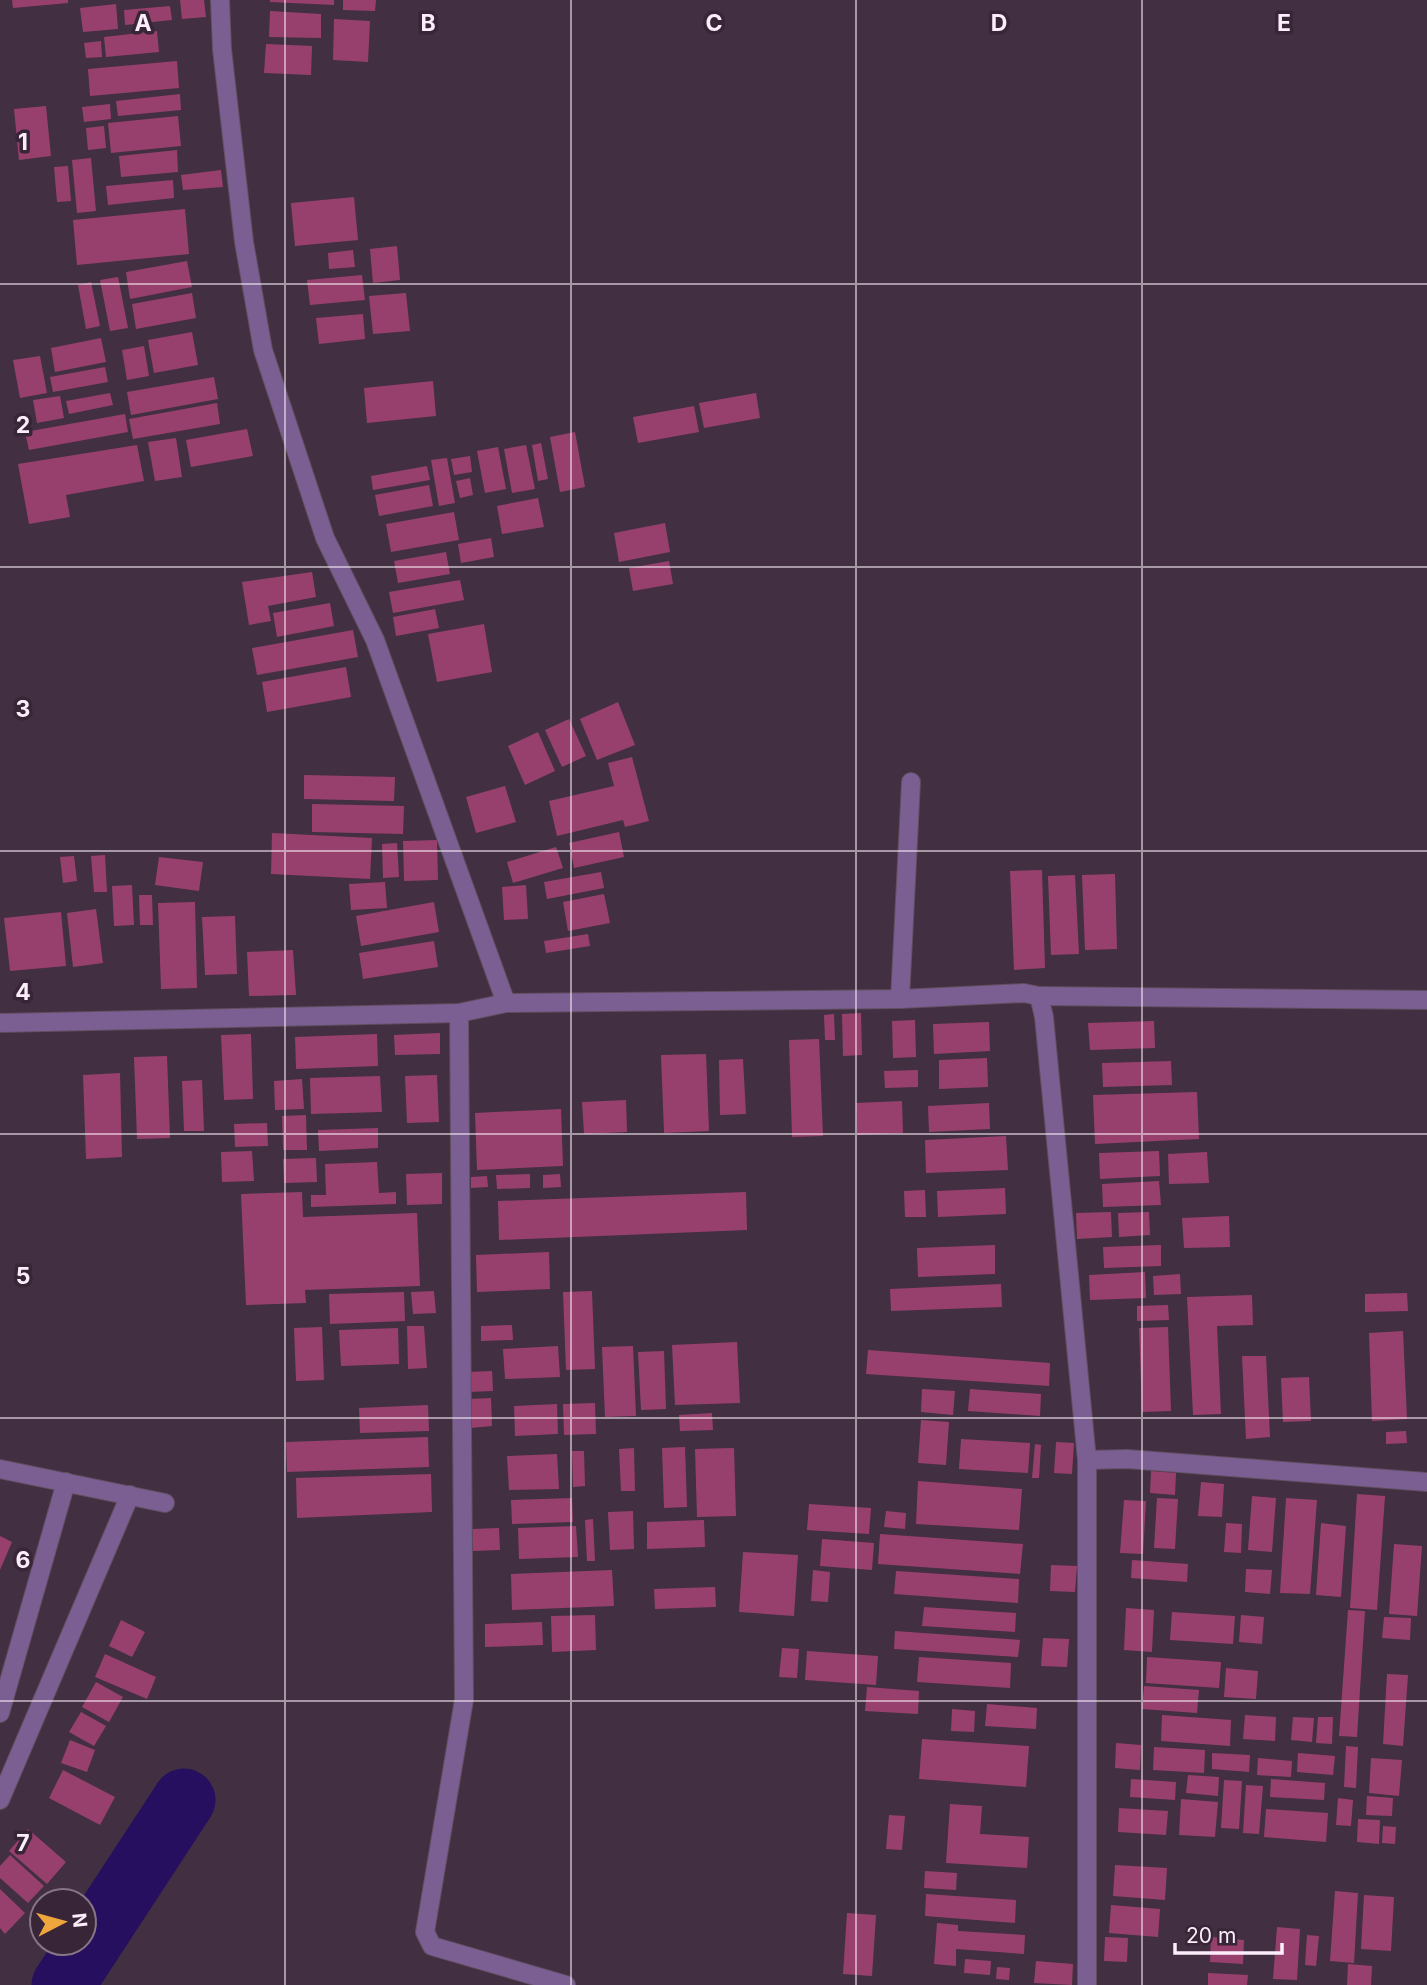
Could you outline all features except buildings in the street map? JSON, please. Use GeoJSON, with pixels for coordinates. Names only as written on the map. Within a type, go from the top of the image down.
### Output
{"type":"FeatureCollection","features":[{"type":"Feature","properties":{"kind":"street"},"geometry":{"type":"LineString","coordinates":[[220,0],[222,49],[244,242],[263,349],[325,538],[375,640],[506,1003]]}},
{"type":"Feature","properties":{"kind":"street"},"geometry":{"type":"LineString","coordinates":[[900,999],[911,782]]}},
{"type":"Feature","properties":{"kind":"street"},"geometry":{"type":"LineString","coordinates":[[5,1023],[459,1013],[506,1003],[900,999],[1024,993],[1039,996],[1427,1000]]}},
{"type":"Feature","properties":{"kind":"street"},"geometry":{"type":"LineString","coordinates":[[1039,996],[1044,1017],[1087,1460],[1087,1985]]}},
{"type":"Feature","properties":{"kind":"street"},"geometry":{"type":"LineString","coordinates":[[459,1013],[464,1700],[425,1932],[432,1946],[566,1985]]}},
{"type":"Feature","properties":{"kind":"street"},"geometry":{"type":"LineString","coordinates":[[1087,1460],[1127,1460],[1427,1482]]}},
{"type":"Feature","properties":{"kind":"street"},"geometry":{"type":"LineString","coordinates":[[0,1469],[165,1503]]}},
{"type":"Feature","properties":{"kind":"street"},"geometry":{"type":"LineString","coordinates":[[0,1713],[65,1482]]}},
{"type":"Feature","properties":{"kind":"street"},"geometry":{"type":"LineString","coordinates":[[0,1800],[130,1495]]}},
{"type":"Feature","properties":{"kind":"waterway"},"geometry":{"type":"LineString","coordinates":[[63,1985],[184,1800]]}}]}
